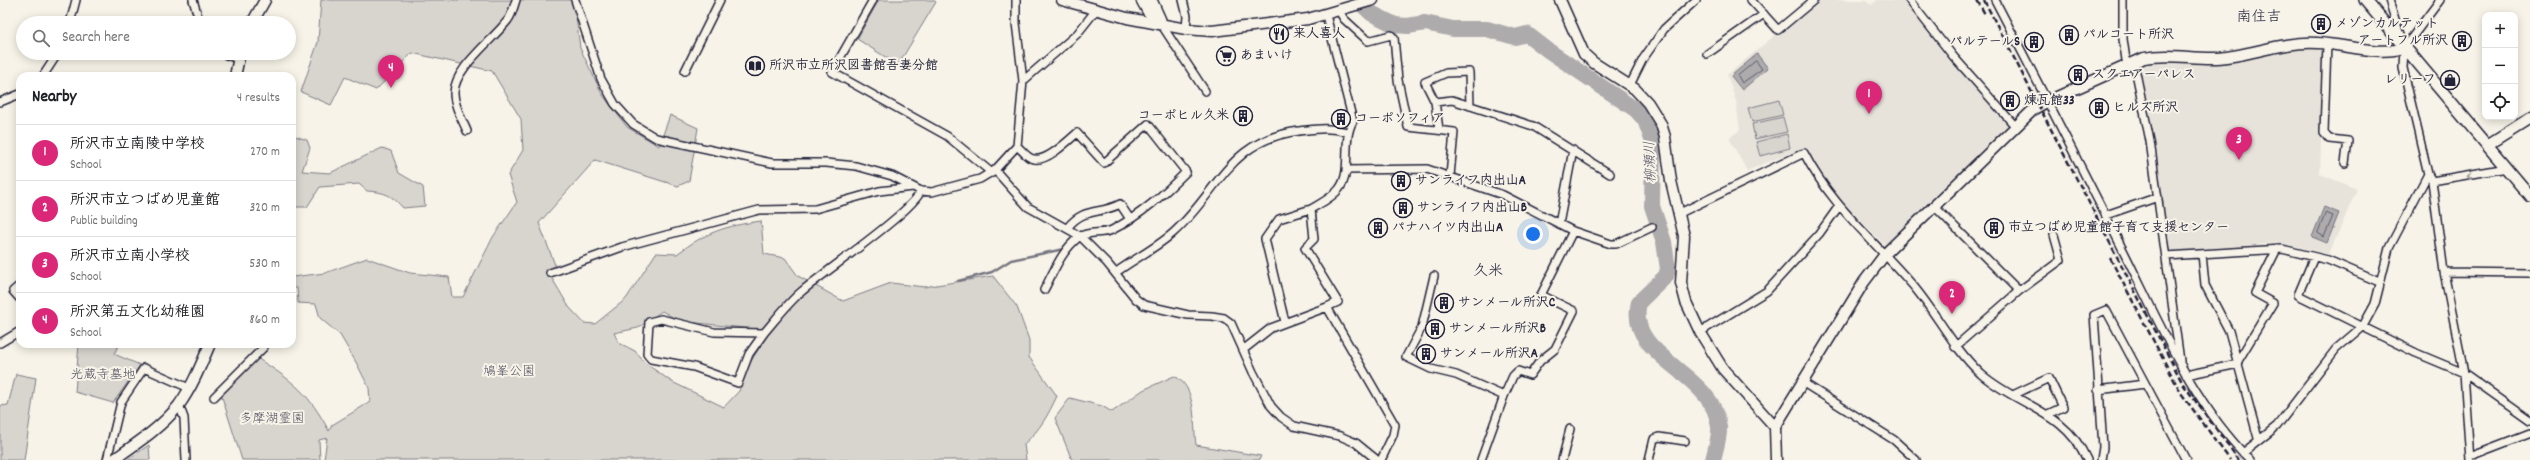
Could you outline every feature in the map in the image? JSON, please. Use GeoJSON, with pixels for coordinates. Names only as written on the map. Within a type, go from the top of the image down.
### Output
{"type":"FeatureCollection","features":[{"type":"Feature","properties":{"kind":"main road"},"geometry":{"type":"LineString","coordinates":[[1142,0],[1148,11],[1161,23]]}},
{"type":"Feature","properties":{"kind":"main road"},"geometry":{"type":"LineString","coordinates":[[1151,0],[1158,12],[1161,23]]}},
{"type":"Feature","properties":{"kind":"main road"},"geometry":{"type":"LineString","coordinates":[[2365,0],[2530,196]]}},
{"type":"Feature","properties":{"kind":"street"},"geometry":{"type":"LineString","coordinates":[[72,16],[76,0]]}},
{"type":"Feature","properties":{"kind":"street"},"geometry":{"type":"LineString","coordinates":[[193,0],[198,16]]}},
{"type":"Feature","properties":{"kind":"street"},"geometry":{"type":"LineString","coordinates":[[256,16],[264,0]]}},
{"type":"Feature","properties":{"kind":"street"},"geometry":{"type":"LineString","coordinates":[[467,131],[457,108],[454,93],[457,80],[467,64],[510,18],[516,0]]}},
{"type":"Feature","properties":{"kind":"street"},"geometry":{"type":"LineString","coordinates":[[576,0],[601,79],[615,104],[633,124],[656,138],[772,163],[826,163],[856,166],[892,176],[918,189],[932,192],[958,187],[994,171],[1017,146],[1023,81],[1016,23],[1016,0]]}},
{"type":"Feature","properties":{"kind":"street"},"geometry":{"type":"LineString","coordinates":[[685,71],[720,0]]}},
{"type":"Feature","properties":{"kind":"street"},"geometry":{"type":"LineString","coordinates":[[873,0],[832,72],[947,136],[994,171],[1028,207],[1080,236],[1115,272],[1136,299],[1144,305],[1188,315],[1224,318],[1232,323],[1237,331],[1243,350],[1271,406],[1284,420],[1294,426],[1340,436],[1356,443],[1377,460]]}},
{"type":"Feature","properties":{"kind":"street"},"geometry":{"type":"LineString","coordinates":[[1062,0],[1096,10],[1186,29],[1222,30],[1326,15],[1371,0]]}},
{"type":"Feature","properties":{"kind":"street"},"geometry":{"type":"LineString","coordinates":[[1183,0],[1187,16],[1186,29]]}},
{"type":"Feature","properties":{"kind":"street"},"geometry":{"type":"LineString","coordinates":[[1560,0],[1584,54],[1594,63],[1630,85],[1648,103],[1661,124],[1665,137],[1672,187],[1680,213],[1684,244],[1681,283],[1686,302],[1700,332],[1729,378],[1775,427]]}},
{"type":"Feature","properties":{"kind":"street"},"geometry":{"type":"LineString","coordinates":[[1751,0],[1778,30],[1814,0]]}},
{"type":"Feature","properties":{"kind":"street"},"geometry":{"type":"LineString","coordinates":[[1909,0],[1953,56],[2016,127]]}},
{"type":"Feature","properties":{"kind":"street"},"geometry":{"type":"LineString","coordinates":[[1995,0],[2106,215],[2180,365],[2208,411],[2250,460]]}},
{"type":"Feature","properties":{"kind":"street"},"geometry":{"type":"LineString","coordinates":[[2123,0],[2123,39],[2131,65],[2158,197],[2180,365]]}},
{"type":"Feature","properties":{"kind":"street"},"geometry":{"type":"LineString","coordinates":[[2389,0],[2404,48],[2403,68],[2428,174],[2432,181],[2444,272],[2464,373],[2470,458],[2530,433]]}},
{"type":"Feature","properties":{"kind":"street"},"geometry":{"type":"LineString","coordinates":[[1776,460],[1775,427],[1864,282],[1886,253],[1935,207],[2034,109],[2048,101],[2144,58],[2156,55],[2218,58],[2288,45],[2327,44],[2392,52],[2404,48],[2440,0]]}},
{"type":"Feature","properties":{"kind":"street"},"geometry":{"type":"LineString","coordinates":[[1630,85],[1643,59],[1664,29],[1690,2]]}},
{"type":"Feature","properties":{"kind":"street"},"geometry":{"type":"LineString","coordinates":[[1344,9],[1344,19],[1368,41],[1391,35],[1394,38],[1398,80],[1408,127],[1439,129],[1454,132],[1450,176]]}},
{"type":"Feature","properties":{"kind":"street"},"geometry":{"type":"LineString","coordinates":[[1023,81],[1077,34],[1096,10]]}},
{"type":"Feature","properties":{"kind":"street"},"geometry":{"type":"LineString","coordinates":[[1707,54],[1764,14]]}},
{"type":"Feature","properties":{"kind":"street"},"geometry":{"type":"LineString","coordinates":[[1285,322],[1264,239],[1279,220],[1311,209],[1338,190],[1346,170],[1347,132],[1353,121],[1353,116],[1326,15]]}},
{"type":"Feature","properties":{"kind":"street"},"geometry":{"type":"LineString","coordinates":[[1161,23],[1174,39],[1205,90]]}},
{"type":"Feature","properties":{"kind":"street"},"geometry":{"type":"LineString","coordinates":[[2327,44],[2324,133],[2329,139],[2348,141],[2345,163]]}},
{"type":"Feature","properties":{"kind":"street"},"geometry":{"type":"LineString","coordinates":[[45,72],[53,60]]}},
{"type":"Feature","properties":{"kind":"street"},"geometry":{"type":"LineString","coordinates":[[236,72],[238,60]]}},
{"type":"Feature","properties":{"kind":"street"},"geometry":{"type":"LineString","coordinates":[[1439,129],[1435,102],[1425,82],[1446,73],[1469,72],[1470,106]]}},
{"type":"Feature","properties":{"kind":"street"},"geometry":{"type":"LineString","coordinates":[[0,102],[16,96]]}},
{"type":"Feature","properties":{"kind":"street"},"geometry":{"type":"LineString","coordinates":[[1435,102],[1452,100],[1533,126],[1610,174]]}},
{"type":"Feature","properties":{"kind":"street"},"geometry":{"type":"LineString","coordinates":[[2487,145],[2530,118]]}},
{"type":"Feature","properties":{"kind":"street"},"geometry":{"type":"LineString","coordinates":[[1017,146],[1030,158],[1038,159],[1053,153],[1077,133],[1104,163],[1148,124],[1186,172],[1154,204],[1130,219],[1110,231],[1087,233],[1080,236],[1067,249],[1044,290]]}},
{"type":"Feature","properties":{"kind":"street"},"geometry":{"type":"LineString","coordinates":[[1115,272],[1173,232],[1227,167],[1253,146],[1279,133],[1330,127],[1347,132]]}},
{"type":"Feature","properties":{"kind":"street"},"geometry":{"type":"LineString","coordinates":[[1558,224],[1573,150]]}},
{"type":"Feature","properties":{"kind":"street"},"geometry":{"type":"LineString","coordinates":[[1680,213],[1804,153],[1820,183],[1839,206],[1886,253],[1936,314],[1955,347],[1983,375],[2013,395],[2048,414],[2075,438],[2087,460]]}},
{"type":"Feature","properties":{"kind":"street"},"geometry":{"type":"LineString","coordinates":[[1346,170],[1418,168],[1450,176],[1502,195],[1572,231],[1616,244],[1652,227]]}},
{"type":"Feature","properties":{"kind":"street"},"geometry":{"type":"LineString","coordinates":[[2432,181],[2507,168]]}},
{"type":"Feature","properties":{"kind":"street"},"geometry":{"type":"LineString","coordinates":[[2243,453],[2258,438],[2277,426],[2336,349],[2363,326],[2375,304],[2379,282],[2389,248],[2428,174]]}},
{"type":"Feature","properties":{"kind":"street"},"geometry":{"type":"LineString","coordinates":[[550,273],[622,246],[759,210],[815,209],[879,191],[918,189]]}},
{"type":"Feature","properties":{"kind":"street"},"geometry":{"type":"LineString","coordinates":[[764,333],[714,332],[661,319],[649,322],[647,354],[651,359],[694,367],[738,383],[749,354],[764,333],[800,293],[892,220],[918,197],[918,189]]}},
{"type":"Feature","properties":{"kind":"street"},"geometry":{"type":"LineString","coordinates":[[2106,215],[2158,197]]}},
{"type":"Feature","properties":{"kind":"street"},"geometry":{"type":"LineString","coordinates":[[1068,228],[1081,215],[1105,210],[1120,204],[1130,219]]}},
{"type":"Feature","properties":{"kind":"street"},"geometry":{"type":"LineString","coordinates":[[1700,332],[1767,291],[1819,234],[1839,206]]}},
{"type":"Feature","properties":{"kind":"street"},"geometry":{"type":"LineString","coordinates":[[1935,207],[2020,292]]}},
{"type":"Feature","properties":{"kind":"street"},"geometry":{"type":"LineString","coordinates":[[1243,350],[1271,328],[1338,302],[1305,248],[1314,239],[1311,209]]}},
{"type":"Feature","properties":{"kind":"street"},"geometry":{"type":"LineString","coordinates":[[1481,460],[1504,396],[1513,376],[1518,371],[1530,375],[1540,361],[1555,349],[1565,333],[1574,311],[1541,295],[1572,231]]}},
{"type":"Feature","properties":{"kind":"street"},"geometry":{"type":"LineString","coordinates":[[1955,347],[2020,292],[2061,260],[2054,235]]}},
{"type":"Feature","properties":{"kind":"street"},"geometry":{"type":"LineString","coordinates":[[2166,256],[2277,250],[2328,260],[2379,282]]}},
{"type":"Feature","properties":{"kind":"street"},"geometry":{"type":"LineString","coordinates":[[2186,375],[2238,363],[2274,303],[2255,293],[2277,250]]}},
{"type":"Feature","properties":{"kind":"street"},"geometry":{"type":"LineString","coordinates":[[2202,254],[2205,285],[2223,317],[2238,363],[2258,438]]}},
{"type":"Feature","properties":{"kind":"street"},"geometry":{"type":"LineString","coordinates":[[2314,257],[2298,295],[2416,353],[2464,373],[2530,420]]}},
{"type":"Feature","properties":{"kind":"street"},"geometry":{"type":"LineString","coordinates":[[2444,272],[2530,273]]}},
{"type":"Feature","properties":{"kind":"street"},"geometry":{"type":"LineString","coordinates":[[1434,276],[1422,327],[1406,357],[1431,369],[1456,375],[1504,396]]}},
{"type":"Feature","properties":{"kind":"street"},"geometry":{"type":"LineString","coordinates":[[1327,307],[1395,425],[1393,435],[1381,460]]}},
{"type":"Feature","properties":{"kind":"street"},"geometry":{"type":"LineString","coordinates":[[2102,460],[2103,447],[2094,315],[2106,310],[2186,460]]}},
{"type":"Feature","properties":{"kind":"street"},"geometry":{"type":"LineString","coordinates":[[0,343],[16,333]]}},
{"type":"Feature","properties":{"kind":"street"},"geometry":{"type":"LineString","coordinates":[[113,460],[149,434],[179,405],[208,348]]}},
{"type":"Feature","properties":{"kind":"street"},"geometry":{"type":"LineString","coordinates":[[214,397],[263,348]]}},
{"type":"Feature","properties":{"kind":"street"},"geometry":{"type":"LineString","coordinates":[[107,460],[121,402],[144,368],[189,388]]}},
{"type":"Feature","properties":{"kind":"street"},"geometry":{"type":"LineString","coordinates":[[2013,395],[2049,378],[2063,407],[2048,414]]}},
{"type":"Feature","properties":{"kind":"street"},"geometry":{"type":"LineString","coordinates":[[1802,382],[1894,440],[1916,460]]}},
{"type":"Feature","properties":{"kind":"street"},"geometry":{"type":"LineString","coordinates":[[2098,390],[2145,384]]}},
{"type":"Feature","properties":{"kind":"street"},"geometry":{"type":"LineString","coordinates":[[179,405],[184,418],[186,460]]}},
{"type":"Feature","properties":{"kind":"street"},"geometry":{"type":"LineString","coordinates":[[1562,460],[1570,429]]}},
{"type":"Feature","properties":{"kind":"street"},"geometry":{"type":"LineString","coordinates":[[1650,460],[1654,439],[1659,437],[1685,441]]}},
{"type":"Feature","properties":{"kind":"shaded area"},"geometry":{"type":"Polygon","coordinates":[[[1817,0],[1866,0],[1871,5],[1877,0],[1907,0],[2011,126],[1887,247],[1842,203],[1823,181],[1805,147],[1747,171],[1729,138],[1740,130],[1736,101],[1727,75],[1817,0]]]}},
{"type":"Feature","properties":{"kind":"shaded area"},"geometry":{"type":"Polygon","coordinates":[[[2309,48],[2324,52],[2320,174],[2357,189],[2329,254],[2277,243],[2178,253],[2172,250],[2169,246],[2155,145],[2141,73],[2144,63],[2170,60],[2213,63],[2309,48]]]}},
{"type":"Feature","properties":{"kind":"green space","name":"鳩峯公園"},"geometry":{"type":"Polygon","coordinates":[[[321,0],[574,0],[580,48],[602,94],[627,127],[659,146],[670,115],[698,128],[689,181],[678,186],[595,160],[539,223],[555,265],[550,275],[569,307],[584,323],[595,324],[626,299],[656,253],[677,254],[697,240],[716,231],[737,225],[761,221],[764,254],[785,258],[798,276],[843,301],[891,283],[924,287],[993,276],[1017,307],[1029,340],[1029,357],[1057,396],[1043,422],[1024,444],[1026,460],[324,460],[327,438],[319,440],[320,460],[242,460],[221,394],[257,358],[291,381],[307,397],[329,431],[332,425],[370,402],[369,388],[340,335],[320,318],[316,304],[298,303],[296,277],[325,273],[367,258],[410,273],[449,277],[452,297],[463,297],[493,237],[517,202],[508,175],[523,150],[521,119],[492,71],[412,53],[376,90],[345,77],[331,105],[301,92],[318,42],[321,0]],[[662,311],[638,328],[614,333],[619,343],[635,351],[645,363],[672,382],[724,407],[739,391],[748,366],[768,334],[763,330],[679,321],[662,311]]]}},
{"type":"Feature","properties":{"kind":"green space"},"geometry":{"type":"Polygon","coordinates":[[[879,0],[933,0],[936,2],[898,65],[857,39],[879,0]]]}},
{"type":"Feature","properties":{"kind":"green space"},"geometry":{"type":"Polygon","coordinates":[[[1779,100],[1783,115],[1752,122],[1748,108],[1779,100]]]}},
{"type":"Feature","properties":{"kind":"green space"},"geometry":{"type":"Polygon","coordinates":[[[1783,117],[1787,132],[1755,139],[1752,124],[1783,117]]]}},
{"type":"Feature","properties":{"kind":"green space"},"geometry":{"type":"Polygon","coordinates":[[[1787,134],[1790,148],[1760,156],[1756,142],[1787,134]]]}},
{"type":"Feature","properties":{"kind":"green space"},"geometry":{"type":"Polygon","coordinates":[[[296,136],[307,140],[310,148],[302,171],[330,173],[382,148],[391,151],[399,173],[423,187],[425,206],[403,208],[392,197],[379,192],[367,191],[359,184],[320,187],[307,207],[296,207],[296,136]]]}},
{"type":"Feature","properties":{"kind":"green space","name":"光蔵寺墓地"},"geometry":{"type":"Polygon","coordinates":[[[79,348],[117,348],[114,354],[140,365],[113,403],[75,392],[79,348]]]}},
{"type":"Feature","properties":{"kind":"green space"},"geometry":{"type":"Polygon","coordinates":[[[16,374],[36,378],[24,460],[0,460],[0,406],[8,405],[16,374]]]}},
{"type":"Feature","properties":{"kind":"green space"},"geometry":{"type":"Polygon","coordinates":[[[1174,376],[1187,388],[1190,396],[1194,416],[1196,445],[1261,456],[1259,460],[1072,460],[1055,418],[1070,398],[1102,406],[1112,412],[1143,390],[1174,376]]]}},
{"type":"Feature","properties":{"kind":"green space"},"geometry":{"type":"Polygon","coordinates":[[[149,445],[150,460],[127,460],[149,445]]]}},
{"type":"Feature","properties":{"kind":"water"},"geometry":{"type":"Polygon","coordinates":[[[1757,54],[1768,68],[1742,90],[1731,76],[1757,54]]]}},
{"type":"Feature","properties":{"kind":"water"},"geometry":{"type":"Polygon","coordinates":[[[2324,207],[2339,213],[2327,243],[2312,237],[2324,207]]]}},
{"type":"Feature","properties":{"kind":"waterway","name":"柳瀬川"},"geometry":{"type":"LineString","coordinates":[[1357,0],[1371,13],[1395,25],[1408,26],[1425,23],[1453,29],[1487,29],[1515,37],[1527,34],[1549,51],[1636,110],[1645,120],[1653,142],[1652,206],[1664,242],[1668,269],[1666,276],[1639,302],[1638,321],[1645,338],[1657,352],[1688,378],[1702,392],[1714,408],[1719,431],[1713,460]]}},
{"type":"Feature","properties":{"kind":"waterway"},"geometry":{"type":"LineString","coordinates":[[958,281],[992,272],[1011,260],[1064,249]]}},
{"type":"Feature","properties":{"kind":"railway"},"geometry":{"type":"LineString","coordinates":[[1977,0],[1985,14]]}},
{"type":"Feature","properties":{"kind":"railway"},"geometry":{"type":"LineString","coordinates":[[1984,0],[2183,384],[2239,460]]}},
{"type":"Feature","properties":{"kind":"railway"},"geometry":{"type":"LineString","coordinates":[[2110,258],[2181,393],[2230,460]]}},
{"type":"Feature","properties":{"kind":"place","name":"メゾンカルテット"},"geometry":{"type":"Point","coordinates":[2321,24]}},
{"type":"Feature","properties":{"kind":"place","name":"来人喜人"},"geometry":{"type":"Point","coordinates":[1279,34]}},
{"type":"Feature","properties":{"kind":"place","name":"パルコート所沢"},"geometry":{"type":"Point","coordinates":[2069,35]}},
{"type":"Feature","properties":{"kind":"place","name":"アートフル所沢"},"geometry":{"type":"Point","coordinates":[2462,41]}},
{"type":"Feature","properties":{"kind":"place","name":"パルテールS"},"geometry":{"type":"Point","coordinates":[2034,42]}},
{"type":"Feature","properties":{"kind":"place","name":"あまいけ"},"geometry":{"type":"Point","coordinates":[1226,56]}},
{"type":"Feature","properties":{"kind":"place","name":"所沢市立所沢図書館吾妻分館"},"geometry":{"type":"Point","coordinates":[755,66]}},
{"type":"Feature","properties":{"kind":"place","name":"スクエアーパレス"},"geometry":{"type":"Point","coordinates":[2078,75]}},
{"type":"Feature","properties":{"kind":"place","name":"レリーフ"},"geometry":{"type":"Point","coordinates":[2450,80]}},
{"type":"Feature","properties":{"kind":"place","name":"所沢第五文化幼稚園"},"geometry":{"type":"Point","coordinates":[391,88]}},
{"type":"Feature","properties":{"kind":"place","name":"煉瓦館33"},"geometry":{"type":"Point","coordinates":[2010,101]}},
{"type":"Feature","properties":{"kind":"place","name":"ヒルズ所沢"},"geometry":{"type":"Point","coordinates":[2099,108]}},
{"type":"Feature","properties":{"kind":"place","name":"所沢市立南陵中学校"},"geometry":{"type":"Point","coordinates":[1869,114]}},
{"type":"Feature","properties":{"kind":"place","name":"コーポヒル久米"},"geometry":{"type":"Point","coordinates":[1243,116]}},
{"type":"Feature","properties":{"kind":"place","name":"コーポソフィア"},"geometry":{"type":"Point","coordinates":[1341,119]}},
{"type":"Feature","properties":{"kind":"place","name":"所沢市立南小学校"},"geometry":{"type":"Point","coordinates":[2239,160]}},
{"type":"Feature","properties":{"kind":"place","name":"サンライフ内出山A"},"geometry":{"type":"Point","coordinates":[1401,181]}},
{"type":"Feature","properties":{"kind":"place","name":"サンライフ内出山B"},"geometry":{"type":"Point","coordinates":[1403,208]}},
{"type":"Feature","properties":{"kind":"place","name":"パナハイツ内出山A"},"geometry":{"type":"Point","coordinates":[1378,228]}},
{"type":"Feature","properties":{"kind":"place","name":"市立つばめ児童館子育て支援センター"},"geometry":{"type":"Point","coordinates":[1994,228]}},
{"type":"Feature","properties":{"kind":"place","name":"サンメール所沢C"},"geometry":{"type":"Point","coordinates":[1444,303]}},
{"type":"Feature","properties":{"kind":"place","name":"所沢市立つばめ児童館"},"geometry":{"type":"Point","coordinates":[1952,314]}},
{"type":"Feature","properties":{"kind":"place","name":"サンメール所沢B"},"geometry":{"type":"Point","coordinates":[1435,329]}},
{"type":"Feature","properties":{"kind":"place","name":"サンメール所沢A"},"geometry":{"type":"Point","coordinates":[1426,354]}},
{"type":"Feature","properties":{"kind":"district","name":"南住吉"},"geometry":{"type":"Point","coordinates":[2259,18]}},
{"type":"Feature","properties":{"kind":"district","name":"久米"},"geometry":{"type":"Point","coordinates":[1488,272]}},
{"type":"Feature","properties":{"kind":"park label","name":"多摩湖霊園"},"geometry":{"type":"Point","coordinates":[272,419]}}]}
